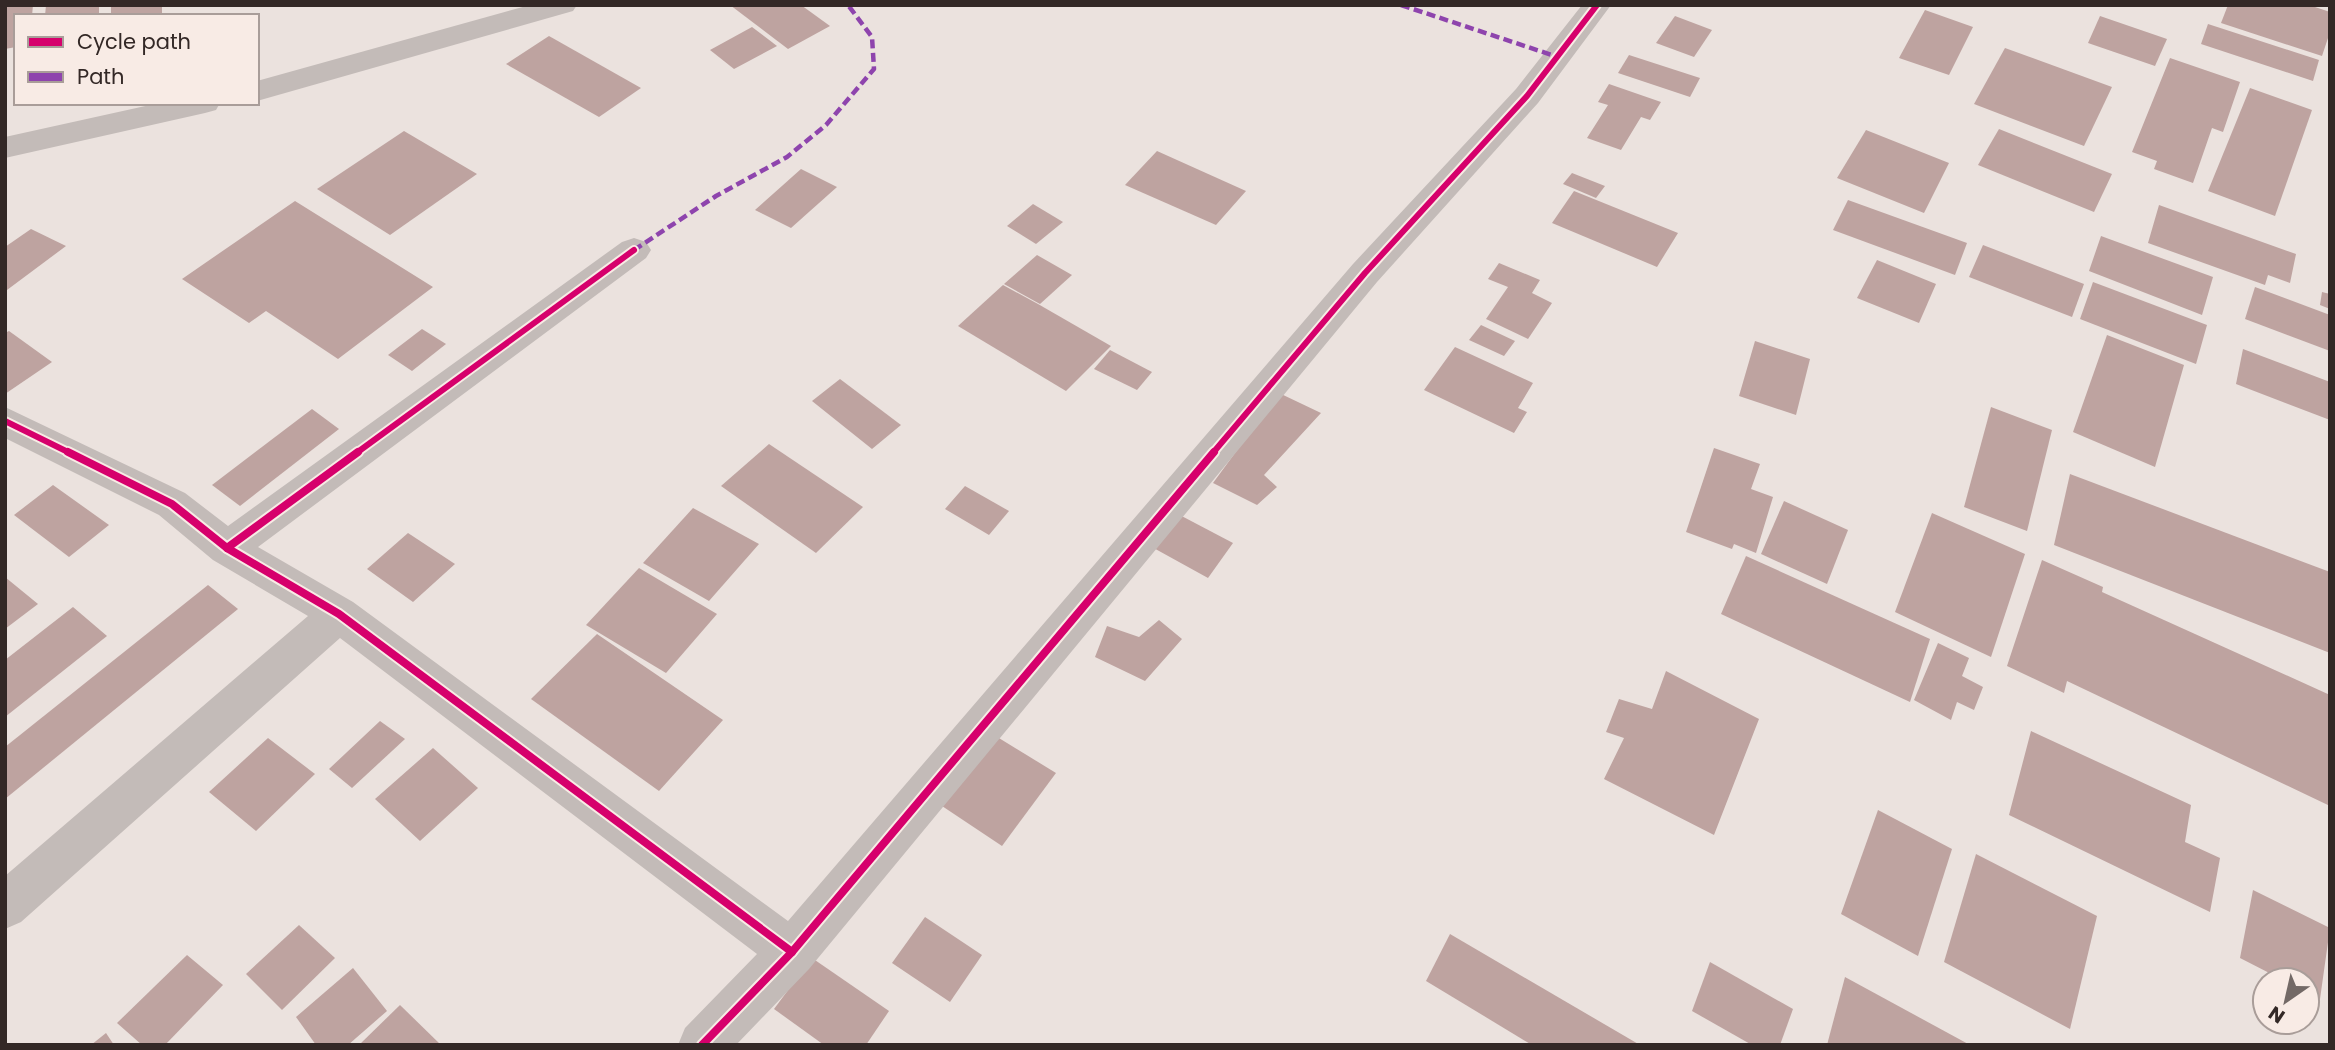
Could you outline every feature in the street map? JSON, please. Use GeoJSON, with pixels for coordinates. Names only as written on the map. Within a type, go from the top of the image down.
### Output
{"type":"FeatureCollection","features":[{"type":"Feature","properties":{"kind":"street"},"geometry":{"type":"LineString","coordinates":[[259,90],[563,5]]}},
{"type":"Feature","properties":{"kind":"street"},"geometry":{"type":"LineString","coordinates":[[702,1045],[792,952],[1365,273],[1527,96],[1555,56],[1597,5]]}},
{"type":"Feature","properties":{"kind":"street"},"geometry":{"type":"LineString","coordinates":[[5,148],[196,105]]}},
{"type":"Feature","properties":{"kind":"street"},"geometry":{"type":"LineString","coordinates":[[228,548],[634,250]]}},
{"type":"Feature","properties":{"kind":"street"},"geometry":{"type":"LineString","coordinates":[[5,421],[172,504],[228,548],[339,614],[792,952]]}},
{"type":"Feature","properties":{"kind":"street"},"geometry":{"type":"LineString","coordinates":[[5,906],[339,614]]}},
{"type":"Feature","properties":{"kind":"building"},"geometry":{"type":"Polygon","coordinates":[[[5,5],[33,5],[32,14],[14,14],[14,47],[5,49],[5,5]]]}},
{"type":"Feature","properties":{"kind":"building"},"geometry":{"type":"Polygon","coordinates":[[[46,5],[99,5],[99,14],[45,14],[46,5]]]}},
{"type":"Feature","properties":{"kind":"building"},"geometry":{"type":"Polygon","coordinates":[[[111,5],[162,5],[162,14],[111,14],[111,5]]]}},
{"type":"Feature","properties":{"kind":"building"},"geometry":{"type":"Polygon","coordinates":[[[730,5],[801,5],[830,26],[788,49],[730,5]]]}},
{"type":"Feature","properties":{"kind":"building"},"geometry":{"type":"Polygon","coordinates":[[[2228,5],[2309,5],[2330,12],[2330,32],[2322,56],[2221,23],[2228,5]]]}},
{"type":"Feature","properties":{"kind":"building"},"geometry":{"type":"Polygon","coordinates":[[[1925,10],[1973,27],[1949,75],[1899,58],[1925,10]]]}},
{"type":"Feature","properties":{"kind":"building"},"geometry":{"type":"Polygon","coordinates":[[[1675,16],[1712,30],[1694,57],[1656,43],[1675,16]]]}},
{"type":"Feature","properties":{"kind":"building"},"geometry":{"type":"Polygon","coordinates":[[[2100,16],[2167,39],[2155,66],[2088,43],[2100,16]]]}},
{"type":"Feature","properties":{"kind":"building"},"geometry":{"type":"Polygon","coordinates":[[[2208,24],[2319,60],[2313,81],[2201,44],[2208,24]]]}},
{"type":"Feature","properties":{"kind":"building"},"geometry":{"type":"Polygon","coordinates":[[[752,27],[777,46],[734,69],[710,50],[752,27]]]}},
{"type":"Feature","properties":{"kind":"building"},"geometry":{"type":"Polygon","coordinates":[[[549,36],[641,88],[599,117],[506,64],[549,36]]]}},
{"type":"Feature","properties":{"kind":"building"},"geometry":{"type":"Polygon","coordinates":[[[2005,48],[2112,87],[2084,146],[1974,104],[2005,48]]]}},
{"type":"Feature","properties":{"kind":"building"},"geometry":{"type":"Polygon","coordinates":[[[1629,55],[1700,78],[1690,97],[1618,73],[1629,55]]]}},
{"type":"Feature","properties":{"kind":"building"},"geometry":{"type":"Polygon","coordinates":[[[2170,58],[2240,82],[2223,132],[2212,128],[2193,183],[2154,169],[2157,161],[2132,152],[2170,58]]]}},
{"type":"Feature","properties":{"kind":"building"},"geometry":{"type":"Polygon","coordinates":[[[1609,84],[1661,102],[1650,120],[1641,117],[1621,150],[1587,138],[1608,105],[1598,102],[1609,84]]]}},
{"type":"Feature","properties":{"kind":"building"},"geometry":{"type":"Polygon","coordinates":[[[2250,88],[2312,110],[2275,216],[2208,191],[2250,88]]]}},
{"type":"Feature","properties":{"kind":"building"},"geometry":{"type":"Polygon","coordinates":[[[1999,129],[2112,174],[2094,212],[1978,165],[1999,129]]]}},
{"type":"Feature","properties":{"kind":"building"},"geometry":{"type":"Polygon","coordinates":[[[1866,130],[1949,163],[1924,213],[1837,178],[1866,130]]]}},
{"type":"Feature","properties":{"kind":"building"},"geometry":{"type":"Polygon","coordinates":[[[404,131],[477,174],[390,235],[317,189],[404,131]]]}},
{"type":"Feature","properties":{"kind":"building"},"geometry":{"type":"Polygon","coordinates":[[[1157,151],[1246,191],[1216,225],[1125,185],[1157,151]]]}},
{"type":"Feature","properties":{"kind":"building"},"geometry":{"type":"Polygon","coordinates":[[[801,169],[837,187],[791,228],[755,210],[801,169]]]}},
{"type":"Feature","properties":{"kind":"building"},"geometry":{"type":"Polygon","coordinates":[[[1572,173],[1605,186],[1596,198],[1563,184],[1572,173]]]}},
{"type":"Feature","properties":{"kind":"building"},"geometry":{"type":"Polygon","coordinates":[[[1574,191],[1678,233],[1657,267],[1552,223],[1574,191]]]}},
{"type":"Feature","properties":{"kind":"building"},"geometry":{"type":"Polygon","coordinates":[[[1848,200],[1967,243],[1955,275],[1833,230],[1848,200]]]}},
{"type":"Feature","properties":{"kind":"building"},"geometry":{"type":"Polygon","coordinates":[[[295,201],[433,287],[338,359],[266,311],[249,323],[182,279],[295,201]]]}},
{"type":"Feature","properties":{"kind":"building"},"geometry":{"type":"Polygon","coordinates":[[[1033,204],[1063,222],[1036,244],[1007,226],[1033,204]]]}},
{"type":"Feature","properties":{"kind":"building"},"geometry":{"type":"Polygon","coordinates":[[[2159,205],[2296,254],[2290,283],[2268,275],[2265,285],[2148,243],[2159,205]]]}},
{"type":"Feature","properties":{"kind":"building"},"geometry":{"type":"Polygon","coordinates":[[[31,229],[66,246],[7,290],[5,247],[31,229]]]}},
{"type":"Feature","properties":{"kind":"building"},"geometry":{"type":"Polygon","coordinates":[[[2101,236],[2213,277],[2202,315],[2089,271],[2101,236]]]}},
{"type":"Feature","properties":{"kind":"building"},"geometry":{"type":"Polygon","coordinates":[[[1983,245],[2084,284],[2072,317],[1969,277],[1983,245]]]}},
{"type":"Feature","properties":{"kind":"building"},"geometry":{"type":"Polygon","coordinates":[[[1037,255],[1072,275],[1040,304],[1004,284],[1037,255]]]}},
{"type":"Feature","properties":{"kind":"building"},"geometry":{"type":"Polygon","coordinates":[[[1877,260],[1936,284],[1919,323],[1857,298],[1877,260]]]}},
{"type":"Feature","properties":{"kind":"building"},"geometry":{"type":"Polygon","coordinates":[[[1499,263],[1540,280],[1532,293],[1552,303],[1528,339],[1486,319],[1508,287],[1488,279],[1499,263]]]}},
{"type":"Feature","properties":{"kind":"building"},"geometry":{"type":"Polygon","coordinates":[[[2093,282],[2207,325],[2196,364],[2080,319],[2093,282]]]}},
{"type":"Feature","properties":{"kind":"building"},"geometry":{"type":"Polygon","coordinates":[[[1003,285],[1111,346],[1066,391],[958,326],[1003,285]]]}},
{"type":"Feature","properties":{"kind":"building"},"geometry":{"type":"Polygon","coordinates":[[[2255,287],[2330,315],[2330,351],[2245,319],[2255,287]]]}},
{"type":"Feature","properties":{"kind":"building"},"geometry":{"type":"Polygon","coordinates":[[[2322,292],[2330,294],[2330,309],[2320,305],[2322,292]]]}},
{"type":"Feature","properties":{"kind":"building"},"geometry":{"type":"Polygon","coordinates":[[[1481,325],[1515,341],[1504,356],[1469,340],[1481,325]]]}},
{"type":"Feature","properties":{"kind":"building"},"geometry":{"type":"Polygon","coordinates":[[[422,329],[446,344],[412,371],[388,355],[422,329]]]}},
{"type":"Feature","properties":{"kind":"building"},"geometry":{"type":"Polygon","coordinates":[[[9,331],[52,362],[5,394],[5,333],[9,331]]]}},
{"type":"Feature","properties":{"kind":"building"},"geometry":{"type":"Polygon","coordinates":[[[2107,335],[2184,365],[2155,467],[2073,432],[2107,335]]]}},
{"type":"Feature","properties":{"kind":"building"},"geometry":{"type":"Polygon","coordinates":[[[1755,341],[1810,359],[1796,415],[1739,396],[1755,341]]]}},
{"type":"Feature","properties":{"kind":"building"},"geometry":{"type":"Polygon","coordinates":[[[1455,347],[1533,383],[1518,408],[1527,412],[1514,433],[1424,390],[1455,347]]]}},
{"type":"Feature","properties":{"kind":"building"},"geometry":{"type":"Polygon","coordinates":[[[2243,349],[2330,382],[2330,420],[2236,384],[2243,349]]]}},
{"type":"Feature","properties":{"kind":"building"},"geometry":{"type":"Polygon","coordinates":[[[1110,350],[1152,372],[1137,390],[1094,369],[1110,350]]]}},
{"type":"Feature","properties":{"kind":"building"},"geometry":{"type":"Polygon","coordinates":[[[840,379],[901,425],[872,449],[812,401],[840,379]]]}},
{"type":"Feature","properties":{"kind":"building"},"geometry":{"type":"Polygon","coordinates":[[[1279,393],[1321,413],[1264,475],[1277,487],[1257,505],[1213,483],[1279,393]]]}},
{"type":"Feature","properties":{"kind":"building"},"geometry":{"type":"Polygon","coordinates":[[[1991,407],[2052,430],[2027,531],[1964,507],[1991,407]]]}},
{"type":"Feature","properties":{"kind":"building"},"geometry":{"type":"Polygon","coordinates":[[[312,409],[339,429],[240,506],[212,485],[312,409]]]}},
{"type":"Feature","properties":{"kind":"building"},"geometry":{"type":"Polygon","coordinates":[[[769,444],[863,507],[816,553],[721,486],[769,444]]]}},
{"type":"Feature","properties":{"kind":"building"},"geometry":{"type":"Polygon","coordinates":[[[1714,448],[1760,464],[1751,489],[1773,497],[1756,553],[1734,544],[1732,549],[1686,532],[1714,448]]]}},
{"type":"Feature","properties":{"kind":"building"},"geometry":{"type":"Polygon","coordinates":[[[2070,474],[2330,572],[2330,653],[2054,545],[2070,474]]]}},
{"type":"Feature","properties":{"kind":"building"},"geometry":{"type":"Polygon","coordinates":[[[53,485],[109,525],[69,557],[14,515],[53,485]]]}},
{"type":"Feature","properties":{"kind":"building"},"geometry":{"type":"Polygon","coordinates":[[[965,486],[1009,511],[989,535],[945,509],[965,486]]]}},
{"type":"Feature","properties":{"kind":"building"},"geometry":{"type":"Polygon","coordinates":[[[1784,501],[1848,530],[1827,584],[1761,554],[1784,501]]]}},
{"type":"Feature","properties":{"kind":"building"},"geometry":{"type":"Polygon","coordinates":[[[693,508],[759,544],[709,601],[643,563],[693,508]]]}},
{"type":"Feature","properties":{"kind":"building"},"geometry":{"type":"Polygon","coordinates":[[[1174,512],[1233,543],[1208,578],[1150,546],[1174,512]]]}},
{"type":"Feature","properties":{"kind":"building"},"geometry":{"type":"Polygon","coordinates":[[[1932,513],[2025,554],[1991,657],[1895,612],[1932,513]]]}},
{"type":"Feature","properties":{"kind":"building"},"geometry":{"type":"Polygon","coordinates":[[[408,533],[455,564],[413,602],[367,569],[408,533]]]}},
{"type":"Feature","properties":{"kind":"building"},"geometry":{"type":"Polygon","coordinates":[[[1746,556],[1930,639],[1910,702],[1721,614],[1746,556]]]}},
{"type":"Feature","properties":{"kind":"building"},"geometry":{"type":"Polygon","coordinates":[[[2042,560],[2103,587],[2102,592],[2330,695],[2330,806],[2067,681],[2064,693],[2007,666],[2042,560]]]}},
{"type":"Feature","properties":{"kind":"building"},"geometry":{"type":"Polygon","coordinates":[[[639,568],[717,614],[666,673],[586,625],[639,568]]]}},
{"type":"Feature","properties":{"kind":"building"},"geometry":{"type":"Polygon","coordinates":[[[5,577],[38,604],[5,629],[5,577]]]}},
{"type":"Feature","properties":{"kind":"building"},"geometry":{"type":"Polygon","coordinates":[[[208,585],[238,609],[5,799],[5,747],[208,585]]]}},
{"type":"Feature","properties":{"kind":"building"},"geometry":{"type":"Polygon","coordinates":[[[73,607],[107,636],[5,717],[5,660],[73,607]]]}},
{"type":"Feature","properties":{"kind":"building"},"geometry":{"type":"Polygon","coordinates":[[[1159,620],[1182,639],[1145,681],[1095,657],[1107,626],[1139,637],[1159,620]]]}},
{"type":"Feature","properties":{"kind":"building"},"geometry":{"type":"Polygon","coordinates":[[[597,634],[723,720],[659,791],[531,699],[597,634]]]}},
{"type":"Feature","properties":{"kind":"building"},"geometry":{"type":"Polygon","coordinates":[[[1938,643],[1969,658],[1962,676],[1983,687],[1974,710],[1957,702],[1951,720],[1914,700],[1938,643]]]}},
{"type":"Feature","properties":{"kind":"building"},"geometry":{"type":"Polygon","coordinates":[[[1666,671],[1759,719],[1714,835],[1604,779],[1624,738],[1606,732],[1619,699],[1652,709],[1666,671]]]}},
{"type":"Feature","properties":{"kind":"building"},"geometry":{"type":"Polygon","coordinates":[[[380,721],[405,739],[352,788],[329,769],[380,721]]]}},
{"type":"Feature","properties":{"kind":"building"},"geometry":{"type":"Polygon","coordinates":[[[2031,731],[2191,805],[2185,842],[2220,858],[2210,912],[2009,815],[2031,731]]]}},
{"type":"Feature","properties":{"kind":"building"},"geometry":{"type":"Polygon","coordinates":[[[994,735],[1056,773],[1002,846],[939,804],[994,735]]]}},
{"type":"Feature","properties":{"kind":"building"},"geometry":{"type":"Polygon","coordinates":[[[268,738],[315,774],[256,831],[209,792],[268,738]]]}},
{"type":"Feature","properties":{"kind":"building"},"geometry":{"type":"Polygon","coordinates":[[[433,748],[478,788],[420,841],[375,799],[433,748]]]}},
{"type":"Feature","properties":{"kind":"building"},"geometry":{"type":"Polygon","coordinates":[[[1878,810],[1952,849],[1918,956],[1841,914],[1878,810]]]}},
{"type":"Feature","properties":{"kind":"building"},"geometry":{"type":"Polygon","coordinates":[[[1976,854],[2097,916],[2070,1029],[1944,962],[1976,854]]]}},
{"type":"Feature","properties":{"kind":"building"},"geometry":{"type":"Polygon","coordinates":[[[2253,890],[2330,928],[2321,992],[2321,966],[2256,966],[2240,958],[2253,890]]]}},
{"type":"Feature","properties":{"kind":"building"},"geometry":{"type":"Polygon","coordinates":[[[925,917],[982,955],[950,1002],[892,963],[925,917]]]}},
{"type":"Feature","properties":{"kind":"building"},"geometry":{"type":"Polygon","coordinates":[[[299,925],[335,958],[282,1010],[246,974],[299,925]]]}},
{"type":"Feature","properties":{"kind":"building"},"geometry":{"type":"Polygon","coordinates":[[[1450,934],[1640,1045],[1532,1045],[1426,981],[1450,934]]]}},
{"type":"Feature","properties":{"kind":"building"},"geometry":{"type":"Polygon","coordinates":[[[187,955],[223,985],[165,1045],[142,1045],[117,1023],[187,955]]]}},
{"type":"Feature","properties":{"kind":"building"},"geometry":{"type":"Polygon","coordinates":[[[812,958],[889,1011],[866,1045],[824,1045],[774,1009],[812,958]]]}},
{"type":"Feature","properties":{"kind":"building"},"geometry":{"type":"Polygon","coordinates":[[[1710,962],[1793,1009],[1780,1045],[1752,1045],[1692,1011],[1710,962]]]}},
{"type":"Feature","properties":{"kind":"building"},"geometry":{"type":"Polygon","coordinates":[[[353,968],[387,1011],[348,1045],[316,1045],[296,1017],[353,968]]]}},
{"type":"Feature","properties":{"kind":"building"},"geometry":{"type":"Polygon","coordinates":[[[1845,977],[1970,1045],[1827,1045],[1845,977]]]}},
{"type":"Feature","properties":{"kind":"building"},"geometry":{"type":"Polygon","coordinates":[[[400,1005],[441,1045],[359,1045],[400,1005]]]}},
{"type":"Feature","properties":{"kind":"building"},"geometry":{"type":"Polygon","coordinates":[[[106,1033],[114,1045],[91,1045],[106,1033]]]}},
{"type":"Feature","properties":{"kind":"marked path"},"geometry":{"type":"LineString","coordinates":[[634,250],[716,196],[787,157],[826,125],[874,69],[872,37],[848,5]]}},
{"type":"Feature","properties":{"kind":"marked path"},"geometry":{"type":"LineString","coordinates":[[1401,5],[1555,56]]}},
{"type":"Feature","properties":{"kind":"cycle path"},"geometry":{"type":"LineString","coordinates":[[702,1045],[792,952],[1365,273],[1527,96],[1555,56],[1597,5]]}},
{"type":"Feature","properties":{"kind":"cycle path"},"geometry":{"type":"LineString","coordinates":[[227,548],[634,250]]}},
{"type":"Feature","properties":{"kind":"cycle path"},"geometry":{"type":"LineString","coordinates":[[5,421],[172,504],[227,548],[339,614],[792,952]]}}]}
